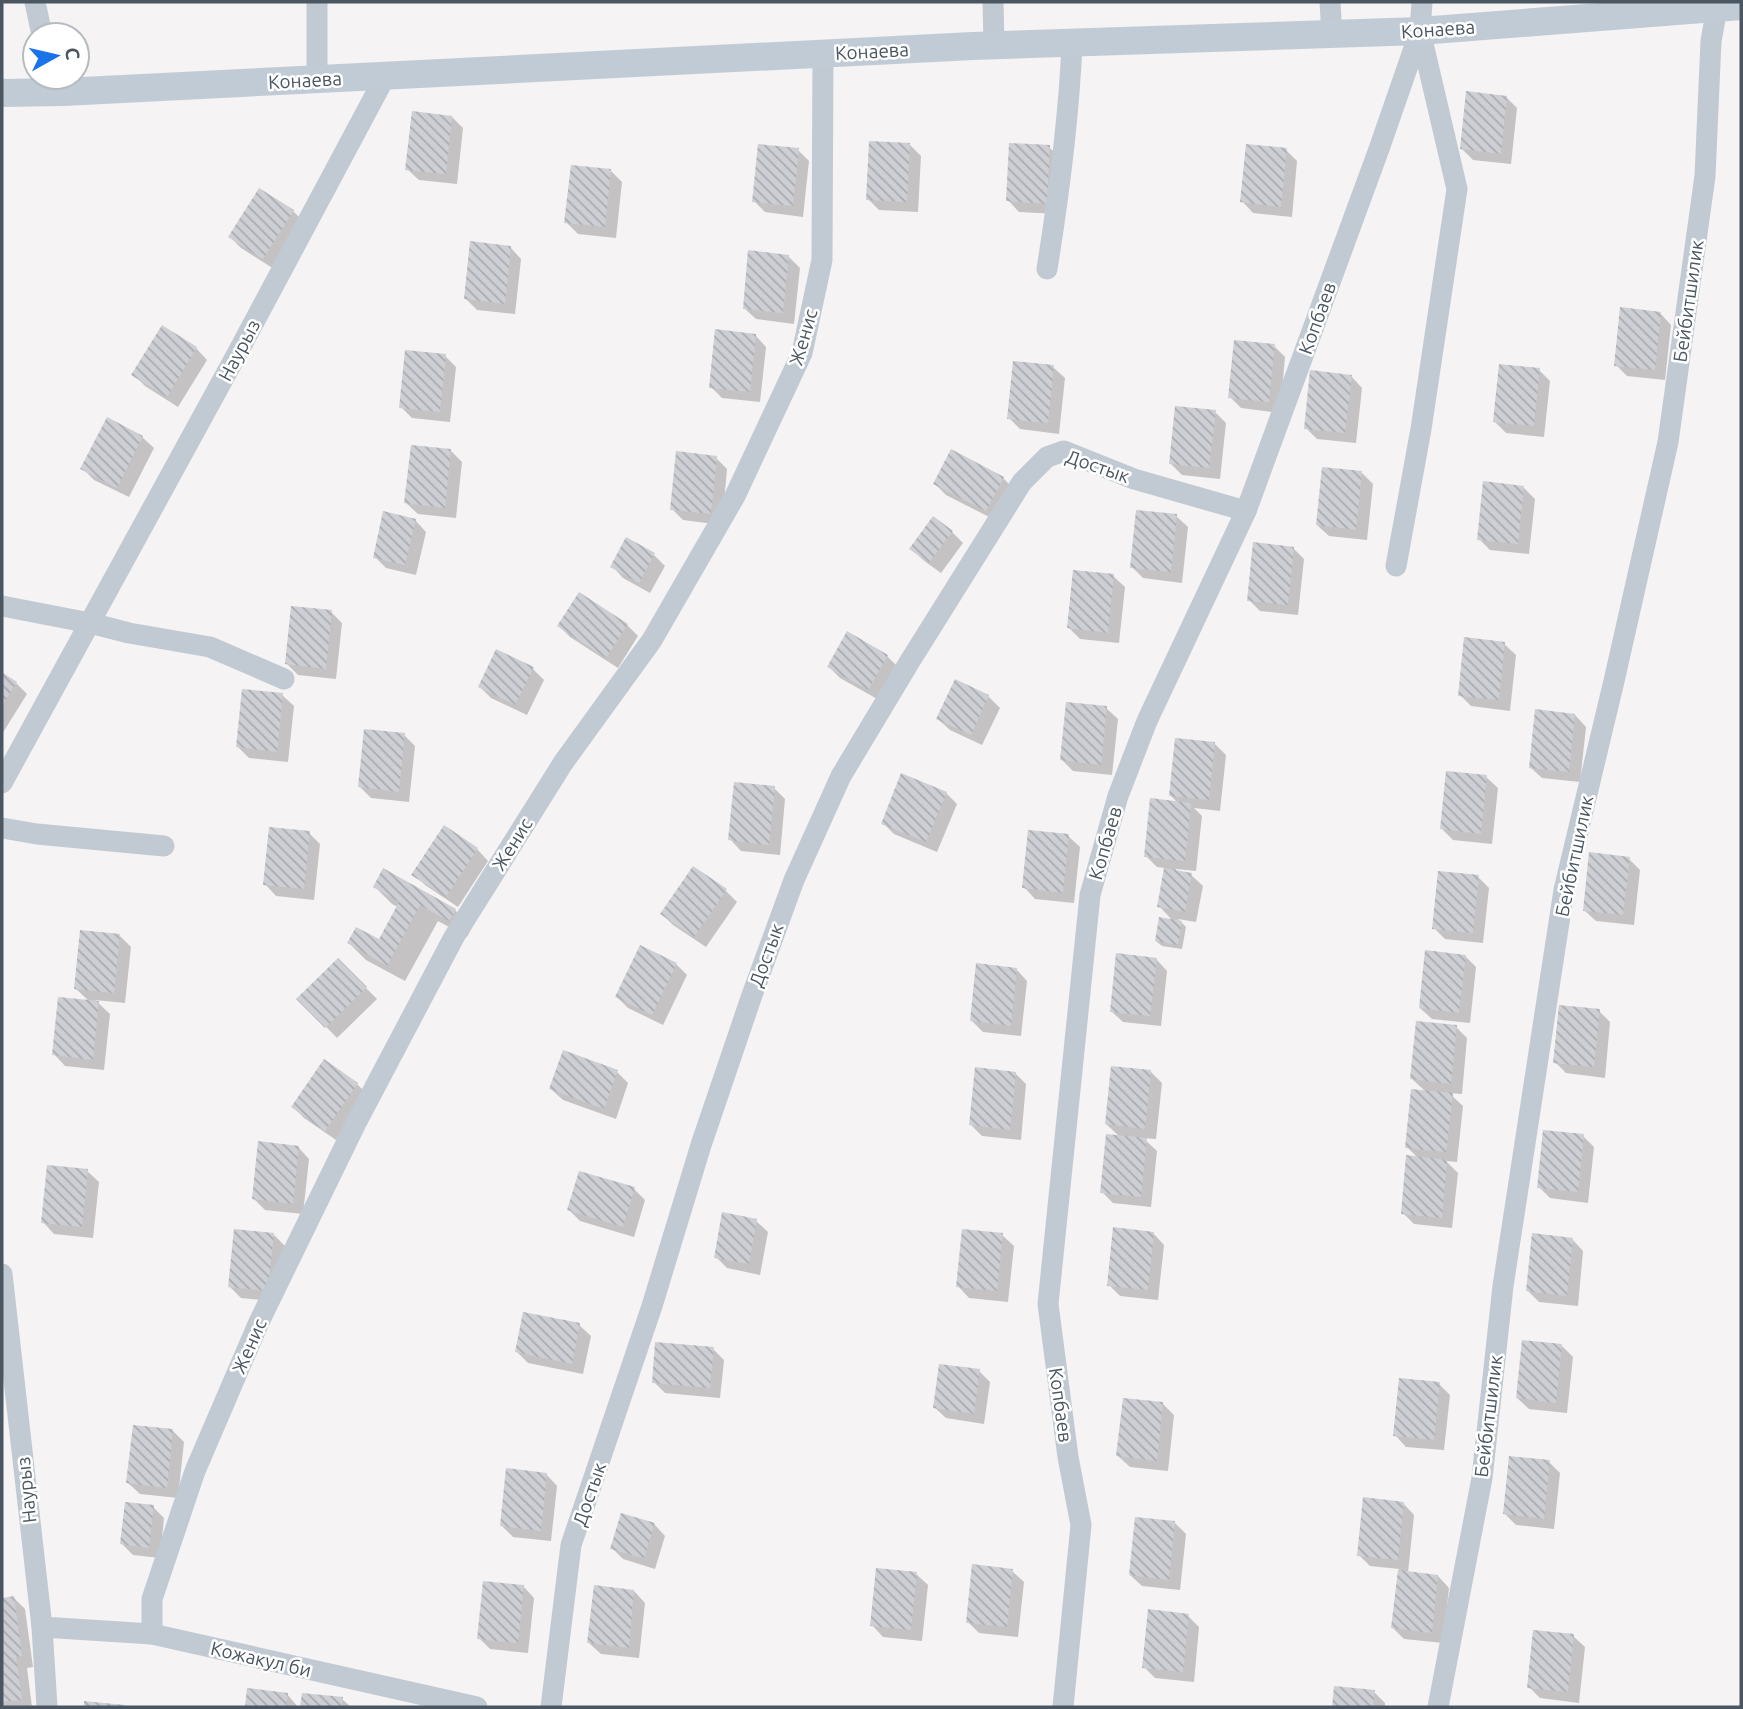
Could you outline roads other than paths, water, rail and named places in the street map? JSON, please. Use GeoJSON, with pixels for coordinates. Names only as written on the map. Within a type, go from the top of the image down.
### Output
{"type":"FeatureCollection","features":[{"type":"Feature","properties":{"kind":"main road","name":"Конаева"},"geometry":{"type":"LineString","coordinates":[[91,83],[317,79],[994,45],[1420,31],[1729,7]]}},
{"type":"Feature","properties":{"kind":"main road","name":"Конаева"},"geometry":{"type":"LineString","coordinates":[[2,93],[21,90]]}},
{"type":"Feature","properties":{"kind":"street"},"geometry":{"type":"LineString","coordinates":[[35,2],[39,21]]}},
{"type":"Feature","properties":{"kind":"street"},"geometry":{"type":"LineString","coordinates":[[317,2],[317,79]]}},
{"type":"Feature","properties":{"kind":"street"},"geometry":{"type":"LineString","coordinates":[[993,2],[994,45]]}},
{"type":"Feature","properties":{"kind":"street"},"geometry":{"type":"LineString","coordinates":[[1330,2],[1332,34]]}},
{"type":"Feature","properties":{"kind":"street"},"geometry":{"type":"LineString","coordinates":[[1395,566],[1421,429],[1457,189],[1420,31],[1422,2]]}},
{"type":"Feature","properties":{"kind":"street","name":"Бейбитшилик"},"geometry":{"type":"LineString","coordinates":[[1438,1707],[1482,1478],[1503,1286],[1564,890],[1668,442],[1705,176],[1711,41],[1729,7]]}},
{"type":"Feature","properties":{"kind":"street","name":"Копбаев"},"geometry":{"type":"LineString","coordinates":[[1063,1707],[1081,1525],[1068,1457],[1048,1304],[1090,895],[1118,796],[1147,721],[1245,511],[1365,188],[1420,31]]}},
{"type":"Feature","properties":{"kind":"street"},"geometry":{"type":"LineString","coordinates":[[1047,269],[1068,111],[1072,43]]}},
{"type":"Feature","properties":{"kind":"street","name":"Женис"},"geometry":{"type":"LineString","coordinates":[[152,1634],[152,1599],[195,1471],[260,1322],[357,1121],[454,937],[563,763],[652,640],[734,496],[802,353],[822,260],[823,53]]}},
{"type":"Feature","properties":{"kind":"street","name":"Наурыз"},"geometry":{"type":"LineString","coordinates":[[2,783],[245,340],[386,75]]}},
{"type":"Feature","properties":{"kind":"street","name":"Достык"},"geometry":{"type":"LineString","coordinates":[[551,1707],[571,1545],[652,1306],[701,1145],[752,995],[794,880],[841,776],[1022,482],[1047,457],[1064,451],[1134,479],[1245,511]]}},
{"type":"Feature","properties":{"kind":"street"},"geometry":{"type":"LineString","coordinates":[[2,606],[210,647],[284,680]]}},
{"type":"Feature","properties":{"kind":"street"},"geometry":{"type":"LineString","coordinates":[[2,828],[164,846]]}},
{"type":"Feature","properties":{"kind":"street","name":"Наурыз"},"geometry":{"type":"LineString","coordinates":[[2,1274],[42,1627],[47,1707]]}},
{"type":"Feature","properties":{"kind":"street","name":"Кожакул би"},"geometry":{"type":"LineString","coordinates":[[42,1627],[152,1634],[477,1707]]}}]}
